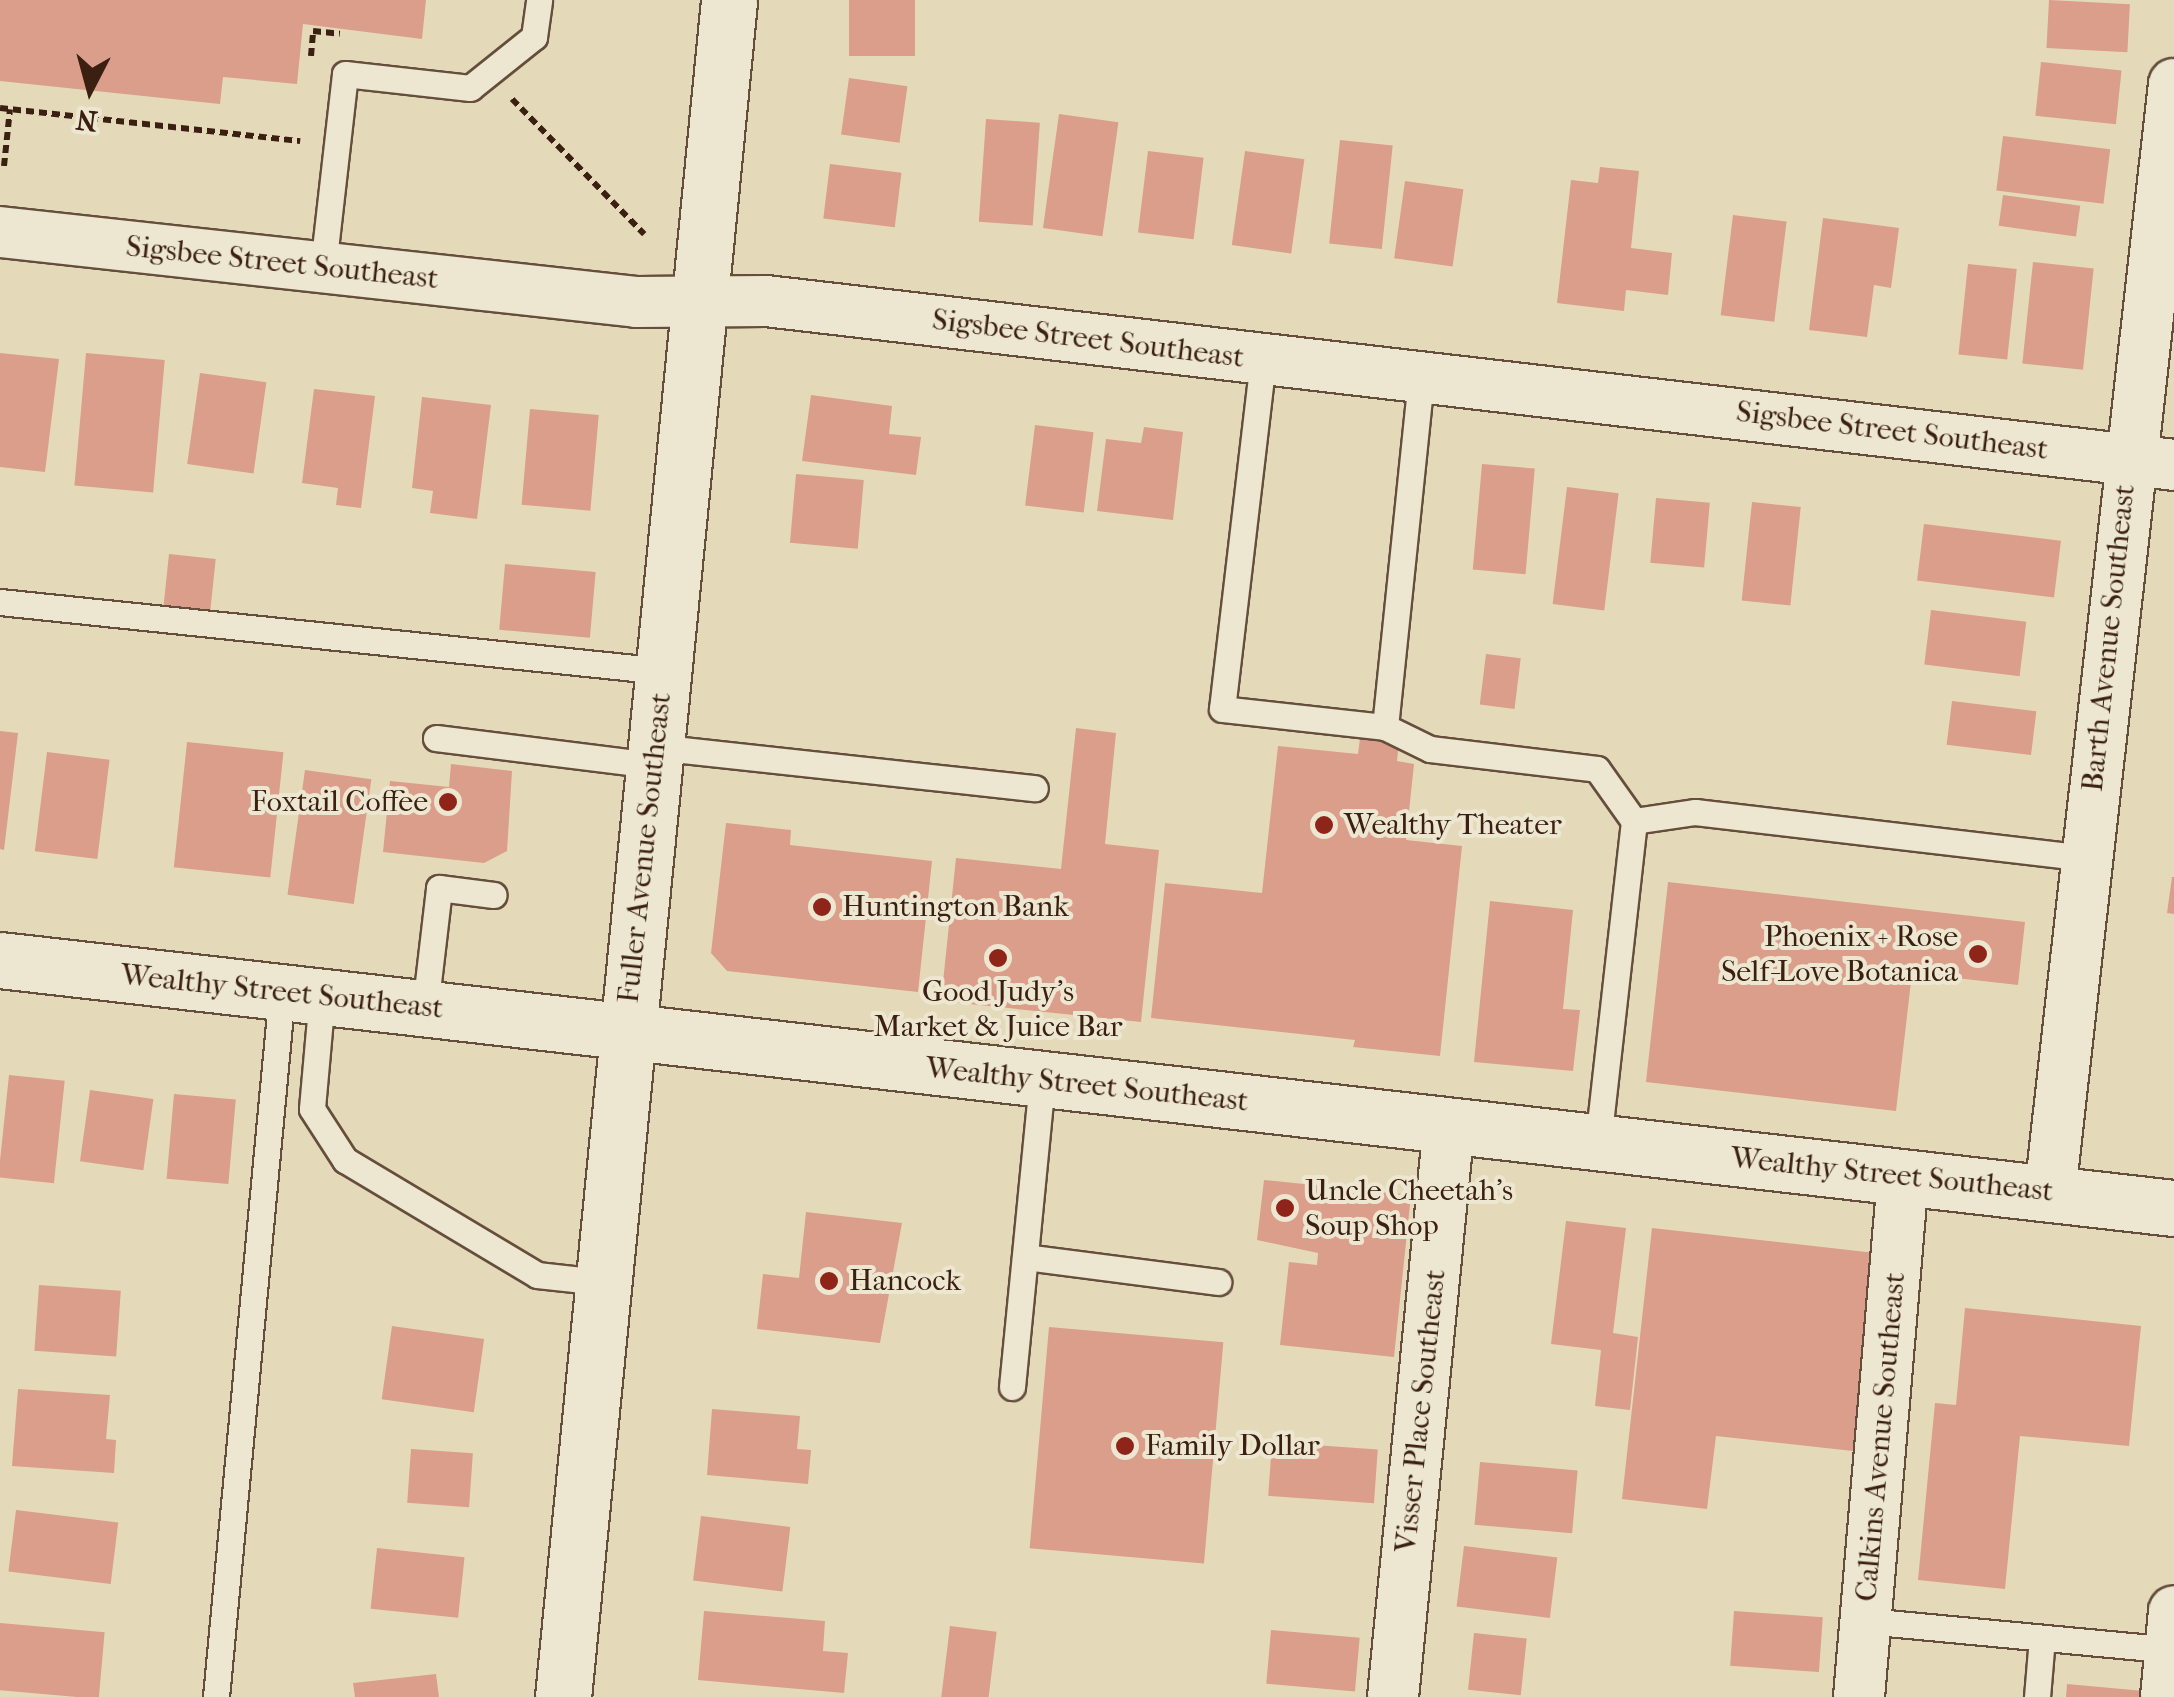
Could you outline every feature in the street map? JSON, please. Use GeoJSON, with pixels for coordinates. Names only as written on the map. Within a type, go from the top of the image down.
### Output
{"type":"FeatureCollection","features":[{"type":"Feature","properties":{"kind":"main road","name":"Fuller Avenue Southeast"},"geometry":{"type":"LineString","coordinates":[[563,1697],[600,1282],[729,0]]}},
{"type":"Feature","properties":{"kind":"main road","name":"Wealthy Street Southeast"},"geometry":{"type":"LineString","coordinates":[[0,960],[2174,1208]]}},
{"type":"Feature","properties":{"kind":"street","name":"Barth Avenue Southeast"},"geometry":{"type":"LineString","coordinates":[[2050,1193],[2086,858],[2151,462],[2174,84]]}},
{"type":"Feature","properties":{"kind":"street","name":"Sigsbee Street Southeast"},"geometry":{"type":"LineString","coordinates":[[0,232],[637,302],[766,301],[2151,462]]}},
{"type":"Feature","properties":{"kind":"street","name":"Visser Place Southeast"},"geometry":{"type":"LineString","coordinates":[[1393,1697],[1449,1125]]}},
{"type":"Feature","properties":{"kind":"street","name":"Calkins Avenue Southeast"},"geometry":{"type":"LineString","coordinates":[[1859,1697],[1904,1177]]}},
{"type":"Feature","properties":{"kind":"lane"},"geometry":{"type":"LineString","coordinates":[[322,267],[344,74],[470,88],[534,38],[539,0]]}},
{"type":"Feature","properties":{"kind":"lane"},"geometry":{"type":"LineString","coordinates":[[1263,360],[1222,709],[1385,727],[1430,749],[1597,770],[1634,821],[1598,1142]]}},
{"type":"Feature","properties":{"kind":"lane"},"geometry":{"type":"LineString","coordinates":[[1385,727],[1422,377]]}},
{"type":"Feature","properties":{"kind":"lane"},"geometry":{"type":"LineString","coordinates":[[0,602],[663,671]]}},
{"type":"Feature","properties":{"kind":"lane"},"geometry":{"type":"LineString","coordinates":[[436,738],[1035,788]]}},
{"type":"Feature","properties":{"kind":"lane"},"geometry":{"type":"LineString","coordinates":[[1634,821],[1696,812],[2086,858]]}},
{"type":"Feature","properties":{"kind":"lane"},"geometry":{"type":"LineString","coordinates":[[425,1008],[438,888],[494,895]]}},
{"type":"Feature","properties":{"kind":"lane"},"geometry":{"type":"LineString","coordinates":[[302,994],[312,1108],[323,1135],[345,1160],[538,1275],[600,1282]]}},
{"type":"Feature","properties":{"kind":"lane"},"geometry":{"type":"LineString","coordinates":[[216,1697],[302,994]]}},
{"type":"Feature","properties":{"kind":"lane"},"geometry":{"type":"LineString","coordinates":[[1012,1387],[1042,1080]]}},
{"type":"Feature","properties":{"kind":"lane"},"geometry":{"type":"LineString","coordinates":[[1025,1258],[1218,1282]]}},
{"type":"Feature","properties":{"kind":"lane"},"geometry":{"type":"LineString","coordinates":[[1866,1621],[2170,1653]]}},
{"type":"Feature","properties":{"kind":"lane"},"geometry":{"type":"LineString","coordinates":[[2036,1697],[2042,1638]]}},
{"type":"Feature","properties":{"kind":"path"},"geometry":{"type":"LineString","coordinates":[[488,74],[644,234]]}},
{"type":"Feature","properties":{"kind":"path"},"geometry":{"type":"LineString","coordinates":[[0,108],[301,141]]}},
{"type":"Feature","properties":{"kind":"path"},"geometry":{"type":"LineString","coordinates":[[4,166],[10,109]]}},
{"type":"Feature","properties":{"kind":"building"},"geometry":{"type":"Polygon","coordinates":[[[0,0],[426,0],[422,39],[303,24],[297,84],[223,77],[220,104],[0,81],[0,0]]]}},
{"type":"Feature","properties":{"kind":"building"},"geometry":{"type":"Polygon","coordinates":[[[849,0],[915,0],[915,56],[849,56],[849,0]]]}},
{"type":"Feature","properties":{"kind":"building"},"geometry":{"type":"Polygon","coordinates":[[[2049,0],[2130,4],[2127,52],[2046,48],[2049,0]]]}},
{"type":"Feature","properties":{"kind":"building"},"geometry":{"type":"Polygon","coordinates":[[[2041,62],[2122,70],[2116,124],[2035,116],[2041,62]]]}},
{"type":"Feature","properties":{"kind":"building"},"geometry":{"type":"Polygon","coordinates":[[[849,78],[907,86],[899,143],[841,134],[849,78]]]}},
{"type":"Feature","properties":{"kind":"building"},"geometry":{"type":"Polygon","coordinates":[[[1059,114],[1118,122],[1102,236],[1043,228],[1059,114]]]}},
{"type":"Feature","properties":{"kind":"building"},"geometry":{"type":"Polygon","coordinates":[[[986,119],[1040,123],[1033,226],[979,222],[986,119]]]}},
{"type":"Feature","properties":{"kind":"building"},"geometry":{"type":"Polygon","coordinates":[[[2003,136],[2110,149],[2103,204],[1996,191],[2003,136]]]}},
{"type":"Feature","properties":{"kind":"building"},"geometry":{"type":"Polygon","coordinates":[[[1340,140],[1393,146],[1382,249],[1329,243],[1340,140]]]}},
{"type":"Feature","properties":{"kind":"building"},"geometry":{"type":"Polygon","coordinates":[[[1148,151],[1204,158],[1194,239],[1138,232],[1148,151]]]}},
{"type":"Feature","properties":{"kind":"building"},"geometry":{"type":"Polygon","coordinates":[[[1245,151],[1304,159],[1291,253],[1232,245],[1245,151]]]}},
{"type":"Feature","properties":{"kind":"building"},"geometry":{"type":"Polygon","coordinates":[[[830,164],[901,173],[895,227],[823,219],[830,164]]]}},
{"type":"Feature","properties":{"kind":"building"},"geometry":{"type":"Polygon","coordinates":[[[1600,167],[1639,171],[1631,248],[1672,253],[1668,295],[1626,290],[1624,311],[1557,303],[1571,180],[1598,183],[1600,167]]]}},
{"type":"Feature","properties":{"kind":"building"},"geometry":{"type":"Polygon","coordinates":[[[1405,181],[1463,189],[1453,266],[1394,258],[1405,181]]]}},
{"type":"Feature","properties":{"kind":"building"},"geometry":{"type":"Polygon","coordinates":[[[2003,195],[2080,206],[2076,237],[1999,226],[2003,195]]]}},
{"type":"Feature","properties":{"kind":"building"},"geometry":{"type":"Polygon","coordinates":[[[1733,215],[1787,222],[1774,322],[1721,315],[1733,215]]]}},
{"type":"Feature","properties":{"kind":"building"},"geometry":{"type":"Polygon","coordinates":[[[1823,218],[1899,228],[1891,288],[1874,285],[1867,337],[1809,330],[1823,218]]]}},
{"type":"Feature","properties":{"kind":"building"},"geometry":{"type":"Polygon","coordinates":[[[2033,262],[2094,268],[2083,370],[2022,363],[2033,262]]]}},
{"type":"Feature","properties":{"kind":"building"},"geometry":{"type":"Polygon","coordinates":[[[1968,264],[2017,269],[2007,360],[1958,355],[1968,264]]]}},
{"type":"Feature","properties":{"kind":"building"},"geometry":{"type":"Polygon","coordinates":[[[0,353],[59,359],[45,472],[0,467],[0,353]]]}},
{"type":"Feature","properties":{"kind":"building"},"geometry":{"type":"Polygon","coordinates":[[[86,353],[165,360],[153,492],[74,485],[86,353]]]}},
{"type":"Feature","properties":{"kind":"building"},"geometry":{"type":"Polygon","coordinates":[[[200,373],[266,382],[254,473],[187,464],[200,373]]]}},
{"type":"Feature","properties":{"kind":"building"},"geometry":{"type":"Polygon","coordinates":[[[314,389],[375,396],[361,508],[336,505],[338,488],[302,483],[314,389]]]}},
{"type":"Feature","properties":{"kind":"building"},"geometry":{"type":"Polygon","coordinates":[[[811,395],[892,406],[889,434],[921,437],[916,475],[802,461],[811,395]]]}},
{"type":"Feature","properties":{"kind":"building"},"geometry":{"type":"Polygon","coordinates":[[[422,397],[491,405],[477,519],[430,513],[433,491],[412,488],[422,397]]]}},
{"type":"Feature","properties":{"kind":"building"},"geometry":{"type":"Polygon","coordinates":[[[530,409],[599,415],[590,511],[522,505],[530,409]]]}},
{"type":"Feature","properties":{"kind":"building"},"geometry":{"type":"Polygon","coordinates":[[[1035,425],[1094,432],[1084,513],[1025,505],[1035,425]]]}},
{"type":"Feature","properties":{"kind":"building"},"geometry":{"type":"Polygon","coordinates":[[[1144,427],[1183,432],[1173,520],[1097,511],[1106,439],[1141,443],[1144,427]]]}},
{"type":"Feature","properties":{"kind":"building"},"geometry":{"type":"Polygon","coordinates":[[[1482,464],[1535,469],[1526,574],[1473,570],[1482,464]]]}},
{"type":"Feature","properties":{"kind":"building"},"geometry":{"type":"Polygon","coordinates":[[[796,474],[864,480],[858,549],[790,543],[796,474]]]}},
{"type":"Feature","properties":{"kind":"building"},"geometry":{"type":"Polygon","coordinates":[[[1567,487],[1619,493],[1604,610],[1553,604],[1567,487]]]}},
{"type":"Feature","properties":{"kind":"building"},"geometry":{"type":"Polygon","coordinates":[[[1656,498],[1710,503],[1704,567],[1650,563],[1656,498]]]}},
{"type":"Feature","properties":{"kind":"building"},"geometry":{"type":"Polygon","coordinates":[[[1752,502],[1801,507],[1790,606],[1742,600],[1752,502]]]}},
{"type":"Feature","properties":{"kind":"building"},"geometry":{"type":"Polygon","coordinates":[[[1924,524],[2061,541],[2054,597],[1917,581],[1924,524]]]}},
{"type":"Feature","properties":{"kind":"building"},"geometry":{"type":"Polygon","coordinates":[[[169,554],[216,559],[210,615],[163,610],[169,554]]]}},
{"type":"Feature","properties":{"kind":"building"},"geometry":{"type":"Polygon","coordinates":[[[505,564],[596,572],[590,638],[499,630],[505,564]]]}},
{"type":"Feature","properties":{"kind":"building"},"geometry":{"type":"Polygon","coordinates":[[[1931,610],[2026,622],[2020,676],[1924,665],[1931,610]]]}},
{"type":"Feature","properties":{"kind":"building"},"geometry":{"type":"Polygon","coordinates":[[[1486,654],[1521,658],[1515,709],[1480,705],[1486,654]]]}},
{"type":"Feature","properties":{"kind":"building"},"geometry":{"type":"Polygon","coordinates":[[[1952,701],[2036,711],[2031,755],[1947,745],[1952,701]]]}},
{"type":"Feature","properties":{"kind":"building"},"geometry":{"type":"Polygon","coordinates":[[[1076,728],[1116,733],[1105,844],[1159,850],[1141,1022],[941,1001],[956,858],[1061,869],[1076,728]]]}},
{"type":"Feature","properties":{"kind":"building"},"geometry":{"type":"Polygon","coordinates":[[[0,731],[18,733],[4,850],[0,849],[0,731]]]}},
{"type":"Feature","properties":{"kind":"building"},"geometry":{"type":"Polygon","coordinates":[[[1360,738],[1399,742],[1397,761],[1414,764],[1406,840],[1462,846],[1440,1056],[1353,1047],[1355,1040],[1151,1018],[1165,883],[1262,893],[1278,746],[1358,754],[1360,738]]]}},
{"type":"Feature","properties":{"kind":"building"},"geometry":{"type":"Polygon","coordinates":[[[187,742],[283,752],[270,877],[174,867],[187,742]]]}},
{"type":"Feature","properties":{"kind":"building"},"geometry":{"type":"Polygon","coordinates":[[[47,752],[110,760],[97,859],[35,851],[47,752]]]}},
{"type":"Feature","properties":{"kind":"building","name":"Foxtail Coffee"},"geometry":{"type":"Polygon","coordinates":[[[451,764],[512,771],[507,851],[484,863],[383,852],[390,781],[449,787],[451,764]]]}},
{"type":"Feature","properties":{"kind":"building"},"geometry":{"type":"Polygon","coordinates":[[[305,770],[371,779],[354,904],[287,895],[305,770]]]}},
{"type":"Feature","properties":{"kind":"building","name":"Huntington Bank"},"geometry":{"type":"Polygon","coordinates":[[[726,823],[791,830],[790,845],[932,861],[918,992],[727,971],[711,953],[726,823]]]}},
{"type":"Feature","properties":{"kind":"building"},"geometry":{"type":"Polygon","coordinates":[[[2174,877],[2174,914],[2167,913],[2174,877]]]}},
{"type":"Feature","properties":{"kind":"building"},"geometry":{"type":"Polygon","coordinates":[[[1668,882],[2025,922],[2018,985],[1912,973],[1896,1111],[1646,1082],[1668,882]]]}},
{"type":"Feature","properties":{"kind":"building"},"geometry":{"type":"Polygon","coordinates":[[[1490,901],[1573,910],[1563,1009],[1580,1010],[1573,1071],[1474,1062],[1490,901]]]}},
{"type":"Feature","properties":{"kind":"building"},"geometry":{"type":"Polygon","coordinates":[[[9,1075],[65,1081],[54,1183],[0,1178],[9,1075]]]}},
{"type":"Feature","properties":{"kind":"building"},"geometry":{"type":"Polygon","coordinates":[[[90,1090],[153,1099],[143,1170],[80,1161],[90,1090]]]}},
{"type":"Feature","properties":{"kind":"building"},"geometry":{"type":"Polygon","coordinates":[[[174,1094],[236,1099],[228,1184],[167,1179],[174,1094]]]}},
{"type":"Feature","properties":{"kind":"building"},"geometry":{"type":"Polygon","coordinates":[[[1264,1180],[1411,1195],[1394,1357],[1280,1345],[1289,1262],[1317,1265],[1318,1253],[1257,1240],[1264,1180]]]}},
{"type":"Feature","properties":{"kind":"building","name":"Hancock"},"geometry":{"type":"Polygon","coordinates":[[[806,1212],[902,1223],[880,1343],[757,1329],[763,1274],[799,1278],[806,1212]]]}},
{"type":"Feature","properties":{"kind":"building"},"geometry":{"type":"Polygon","coordinates":[[[1566,1221],[1626,1228],[1613,1333],[1638,1337],[1630,1410],[1595,1406],[1601,1350],[1551,1344],[1566,1221]]]}},
{"type":"Feature","properties":{"kind":"building"},"geometry":{"type":"Polygon","coordinates":[[[1652,1228],[1884,1254],[1862,1452],[1716,1436],[1707,1509],[1622,1499],[1652,1228]]]}},
{"type":"Feature","properties":{"kind":"building"},"geometry":{"type":"Polygon","coordinates":[[[39,1285],[121,1291],[116,1357],[34,1351],[39,1285]]]}},
{"type":"Feature","properties":{"kind":"building"},"geometry":{"type":"Polygon","coordinates":[[[1965,1308],[2141,1326],[2129,1446],[2020,1436],[2005,1589],[1918,1580],[1935,1403],[1956,1405],[1965,1308]]]}},
{"type":"Feature","properties":{"kind":"building"},"geometry":{"type":"Polygon","coordinates":[[[392,1326],[484,1339],[474,1412],[382,1399],[392,1326]]]}},
{"type":"Feature","properties":{"kind":"building","name":"Family Dollar"},"geometry":{"type":"Polygon","coordinates":[[[1049,1327],[1223,1342],[1204,1563],[1030,1548],[1049,1327]]]}},
{"type":"Feature","properties":{"kind":"building"},"geometry":{"type":"Polygon","coordinates":[[[18,1389],[110,1395],[106,1439],[116,1440],[114,1473],[12,1466],[18,1389]]]}},
{"type":"Feature","properties":{"kind":"building"},"geometry":{"type":"Polygon","coordinates":[[[712,1409],[800,1416],[797,1449],[811,1450],[808,1484],[707,1475],[712,1409]]]}},
{"type":"Feature","properties":{"kind":"building"},"geometry":{"type":"Polygon","coordinates":[[[1272,1442],[1378,1449],[1374,1503],[1268,1496],[1272,1442]]]}},
{"type":"Feature","properties":{"kind":"building"},"geometry":{"type":"Polygon","coordinates":[[[411,1449],[473,1453],[469,1507],[407,1503],[411,1449]]]}},
{"type":"Feature","properties":{"kind":"building"},"geometry":{"type":"Polygon","coordinates":[[[1480,1462],[1578,1471],[1572,1533],[1475,1525],[1480,1462]]]}},
{"type":"Feature","properties":{"kind":"building"},"geometry":{"type":"Polygon","coordinates":[[[16,1510],[118,1523],[111,1584],[8,1572],[16,1510]]]}},
{"type":"Feature","properties":{"kind":"building"},"geometry":{"type":"Polygon","coordinates":[[[701,1516],[790,1527],[782,1591],[693,1581],[701,1516]]]}},
{"type":"Feature","properties":{"kind":"building"},"geometry":{"type":"Polygon","coordinates":[[[1464,1546],[1557,1557],[1550,1618],[1457,1607],[1464,1546]]]}},
{"type":"Feature","properties":{"kind":"building"},"geometry":{"type":"Polygon","coordinates":[[[377,1548],[465,1557],[458,1618],[371,1609],[377,1548]]]}},
{"type":"Feature","properties":{"kind":"building"},"geometry":{"type":"Polygon","coordinates":[[[704,1611],[825,1621],[823,1651],[848,1653],[844,1693],[698,1680],[704,1611]]]}},
{"type":"Feature","properties":{"kind":"building"},"geometry":{"type":"Polygon","coordinates":[[[1734,1611],[1823,1617],[1819,1672],[1730,1666],[1734,1611]]]}},
{"type":"Feature","properties":{"kind":"building"},"geometry":{"type":"Polygon","coordinates":[[[0,1623],[105,1632],[99,1697],[0,1690],[0,1623]]]}},
{"type":"Feature","properties":{"kind":"building"},"geometry":{"type":"Polygon","coordinates":[[[950,1626],[997,1632],[989,1697],[941,1697],[950,1626]]]}},
{"type":"Feature","properties":{"kind":"building"},"geometry":{"type":"Polygon","coordinates":[[[1271,1630],[1360,1638],[1355,1692],[1266,1684],[1271,1630]]]}},
{"type":"Feature","properties":{"kind":"building"},"geometry":{"type":"Polygon","coordinates":[[[1474,1633],[1527,1639],[1521,1695],[1468,1690],[1474,1633]]]}},
{"type":"Feature","properties":{"kind":"building"},"geometry":{"type":"Polygon","coordinates":[[[436,1674],[439,1697],[355,1697],[353,1683],[436,1674]]]}},
{"type":"Feature","properties":{"kind":"building"},"geometry":{"type":"Polygon","coordinates":[[[2067,1684],[2144,1691],[2143,1697],[2066,1697],[2067,1684]]]}},
{"type":"Feature","properties":{"kind":"place","name":"Foxtail Coffee"},"geometry":{"type":"Point","coordinates":[448,802]}},
{"type":"Feature","properties":{"kind":"place","name":"Wealthy Theater"},"geometry":{"type":"Point","coordinates":[1324,825]}},
{"type":"Feature","properties":{"kind":"place","name":"Huntington Bank"},"geometry":{"type":"Point","coordinates":[822,907]}},
{"type":"Feature","properties":{"kind":"place","name":"Phoenix + Rose Self-Love Botanica"},"geometry":{"type":"Point","coordinates":[1978,954]}},
{"type":"Feature","properties":{"kind":"place","name":"Good Judy's Market & Juice Bar"},"geometry":{"type":"Point","coordinates":[998,958]}},
{"type":"Feature","properties":{"kind":"place","name":"Uncle Cheetah's Soup Shop"},"geometry":{"type":"Point","coordinates":[1285,1208]}},
{"type":"Feature","properties":{"kind":"place","name":"Hancock"},"geometry":{"type":"Point","coordinates":[829,1281]}},
{"type":"Feature","properties":{"kind":"place","name":"Family Dollar"},"geometry":{"type":"Point","coordinates":[1125,1446]}}]}
